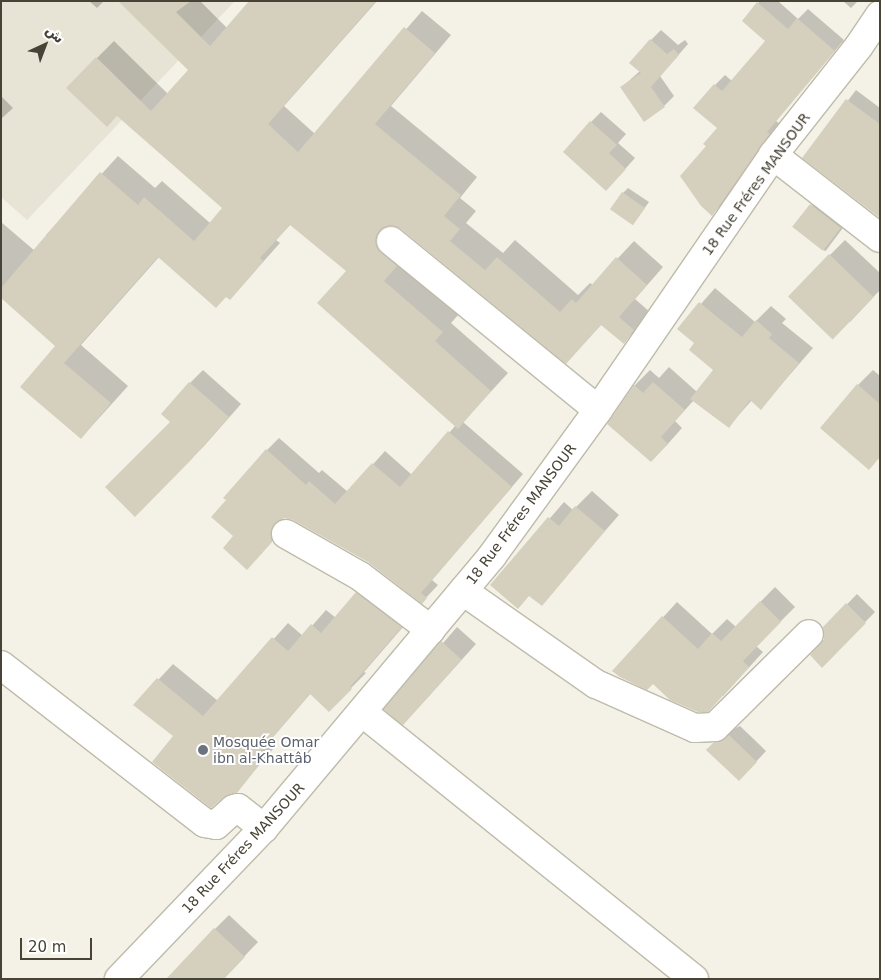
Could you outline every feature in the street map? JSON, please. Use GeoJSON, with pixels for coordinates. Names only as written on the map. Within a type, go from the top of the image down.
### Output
{"type":"FeatureCollection","features":[{"type":"Feature","properties":{"kind":"street","name":"18 Rue Fréres MANSOUR"},"geometry":{"type":"LineString","coordinates":[[119,979],[264,828],[492,556],[598,410],[773,156],[859,46],[880,15]]}},
{"type":"Feature","properties":{"kind":"street"},"geometry":{"type":"LineString","coordinates":[[773,156],[880,238]]}},
{"type":"Feature","properties":{"kind":"street"},"geometry":{"type":"LineString","coordinates":[[391,241],[598,410]]}},
{"type":"Feature","properties":{"kind":"street"},"geometry":{"type":"LineString","coordinates":[[286,534],[360,576],[431,630]]}},
{"type":"Feature","properties":{"kind":"street"},"geometry":{"type":"LineString","coordinates":[[463,591],[596,684],[695,728],[715,726],[809,634]]}},
{"type":"Feature","properties":{"kind":"street"},"geometry":{"type":"LineString","coordinates":[[1,665],[205,823],[216,825],[234,809],[238,808],[264,828]]}},
{"type":"Feature","properties":{"kind":"street"},"geometry":{"type":"LineString","coordinates":[[362,712],[694,979]]}},
{"type":"Feature","properties":{"kind":"shaded area"},"geometry":{"type":"Polygon","coordinates":[[[1,1],[235,1],[27,220],[1,197],[1,1]]]}},
{"type":"Feature","properties":{"kind":"building"},"geometry":{"type":"Polygon","coordinates":[[[118,1],[191,1],[176,12],[210,46],[249,1],[376,1],[268,124],[298,152],[404,27],[435,53],[375,124],[461,195],[444,216],[460,229],[450,241],[485,270],[497,257],[560,312],[572,299],[576,303],[616,257],[647,285],[619,317],[634,330],[624,344],[601,325],[566,364],[401,229],[393,226],[385,227],[379,231],[376,238],[376,246],[397,266],[384,281],[443,332],[435,341],[491,391],[458,429],[317,303],[346,271],[290,225],[260,258],[264,261],[230,300],[226,297],[216,308],[158,257],[64,363],[111,403],[81,439],[20,387],[55,346],[1,298],[1,288],[100,172],[138,205],[144,197],[194,241],[222,208],[117,116],[107,127],[66,88],[96,57],[151,111],[188,70],[118,1]]]}},
{"type":"Feature","properties":{"kind":"building"},"geometry":{"type":"Polygon","coordinates":[[[757,2],[788,29],[797,18],[835,51],[767,132],[770,134],[712,216],[701,206],[680,176],[706,146],[703,144],[717,128],[693,108],[714,84],[722,91],[765,41],[742,21],[757,2]]]}},
{"type":"Feature","properties":{"kind":"building"},"geometry":{"type":"Polygon","coordinates":[[[650,39],[667,54],[674,49],[679,55],[651,87],[665,107],[644,122],[620,87],[641,73],[629,63],[650,39]]]}},
{"type":"Feature","properties":{"kind":"building"},"geometry":{"type":"Polygon","coordinates":[[[846,99],[880,124],[880,218],[802,158],[846,99]]]}},
{"type":"Feature","properties":{"kind":"building"},"geometry":{"type":"Polygon","coordinates":[[[590,121],[617,145],[609,153],[626,169],[606,191],[563,152],[590,121]]]}},
{"type":"Feature","properties":{"kind":"building"},"geometry":{"type":"Polygon","coordinates":[[[622,192],[645,208],[633,225],[610,209],[622,192]]]}},
{"type":"Feature","properties":{"kind":"building"},"geometry":{"type":"Polygon","coordinates":[[[810,204],[841,228],[823,251],[792,227],[810,204]]]}},
{"type":"Feature","properties":{"kind":"building"},"geometry":{"type":"Polygon","coordinates":[[[829,254],[874,297],[833,340],[788,296],[829,254]]]}},
{"type":"Feature","properties":{"kind":"building"},"geometry":{"type":"Polygon","coordinates":[[[699,302],[742,337],[756,320],[772,334],[769,338],[799,363],[761,410],[750,400],[729,428],[690,399],[713,370],[689,350],[694,343],[677,329],[699,302]]]}},
{"type":"Feature","properties":{"kind":"building"},"geometry":{"type":"Polygon","coordinates":[[[189,382],[229,417],[191,460],[135,517],[105,487],[170,422],[161,414],[189,382]]]}},
{"type":"Feature","properties":{"kind":"building"},"geometry":{"type":"Polygon","coordinates":[[[653,382],[685,410],[661,437],[668,444],[651,462],[607,424],[634,385],[643,393],[653,382]]]}},
{"type":"Feature","properties":{"kind":"building"},"geometry":{"type":"Polygon","coordinates":[[[857,384],[880,404],[880,457],[869,470],[820,428],[857,384]]]}},
{"type":"Feature","properties":{"kind":"building"},"geometry":{"type":"Polygon","coordinates":[[[448,431],[512,487],[421,593],[427,598],[422,604],[368,562],[293,520],[285,518],[273,526],[270,534],[272,542],[247,570],[223,548],[233,536],[211,517],[226,500],[223,498],[266,449],[306,485],[309,481],[335,504],[372,463],[400,487],[448,431]]]}},
{"type":"Feature","properties":{"kind":"building"},"geometry":{"type":"Polygon","coordinates":[[[575,506],[605,531],[542,606],[529,596],[518,609],[490,585],[548,517],[559,526],[575,506]]]}},
{"type":"Feature","properties":{"kind":"building"},"geometry":{"type":"Polygon","coordinates":[[[356,592],[402,627],[350,687],[352,689],[329,712],[310,694],[254,759],[260,764],[237,793],[224,797],[211,808],[152,762],[173,736],[133,705],[157,678],[203,716],[272,637],[288,651],[311,624],[321,633],[356,592]]]}},
{"type":"Feature","properties":{"kind":"building"},"geometry":{"type":"Polygon","coordinates":[[[760,601],[781,622],[743,661],[749,667],[708,712],[698,712],[670,700],[653,684],[647,690],[612,671],[662,616],[698,649],[712,633],[721,641],[760,601]]]}},
{"type":"Feature","properties":{"kind":"building"},"geometry":{"type":"Polygon","coordinates":[[[846,603],[866,623],[822,668],[810,655],[824,639],[823,627],[846,603]]]}},
{"type":"Feature","properties":{"kind":"building"},"geometry":{"type":"Polygon","coordinates":[[[441,641],[462,660],[402,726],[381,707],[441,641]]]}},
{"type":"Feature","properties":{"kind":"building"},"geometry":{"type":"Polygon","coordinates":[[[729,735],[757,762],[739,781],[706,750],[713,743],[729,735]]]}},
{"type":"Feature","properties":{"kind":"building"},"geometry":{"type":"Polygon","coordinates":[[[214,928],[245,957],[224,979],[166,979],[214,928]]]}},
{"type":"Feature","properties":{"kind":"place","name":"Mosquée Omar ibn al-Khattâb"},"geometry":{"type":"Point","coordinates":[203,750]}}]}
